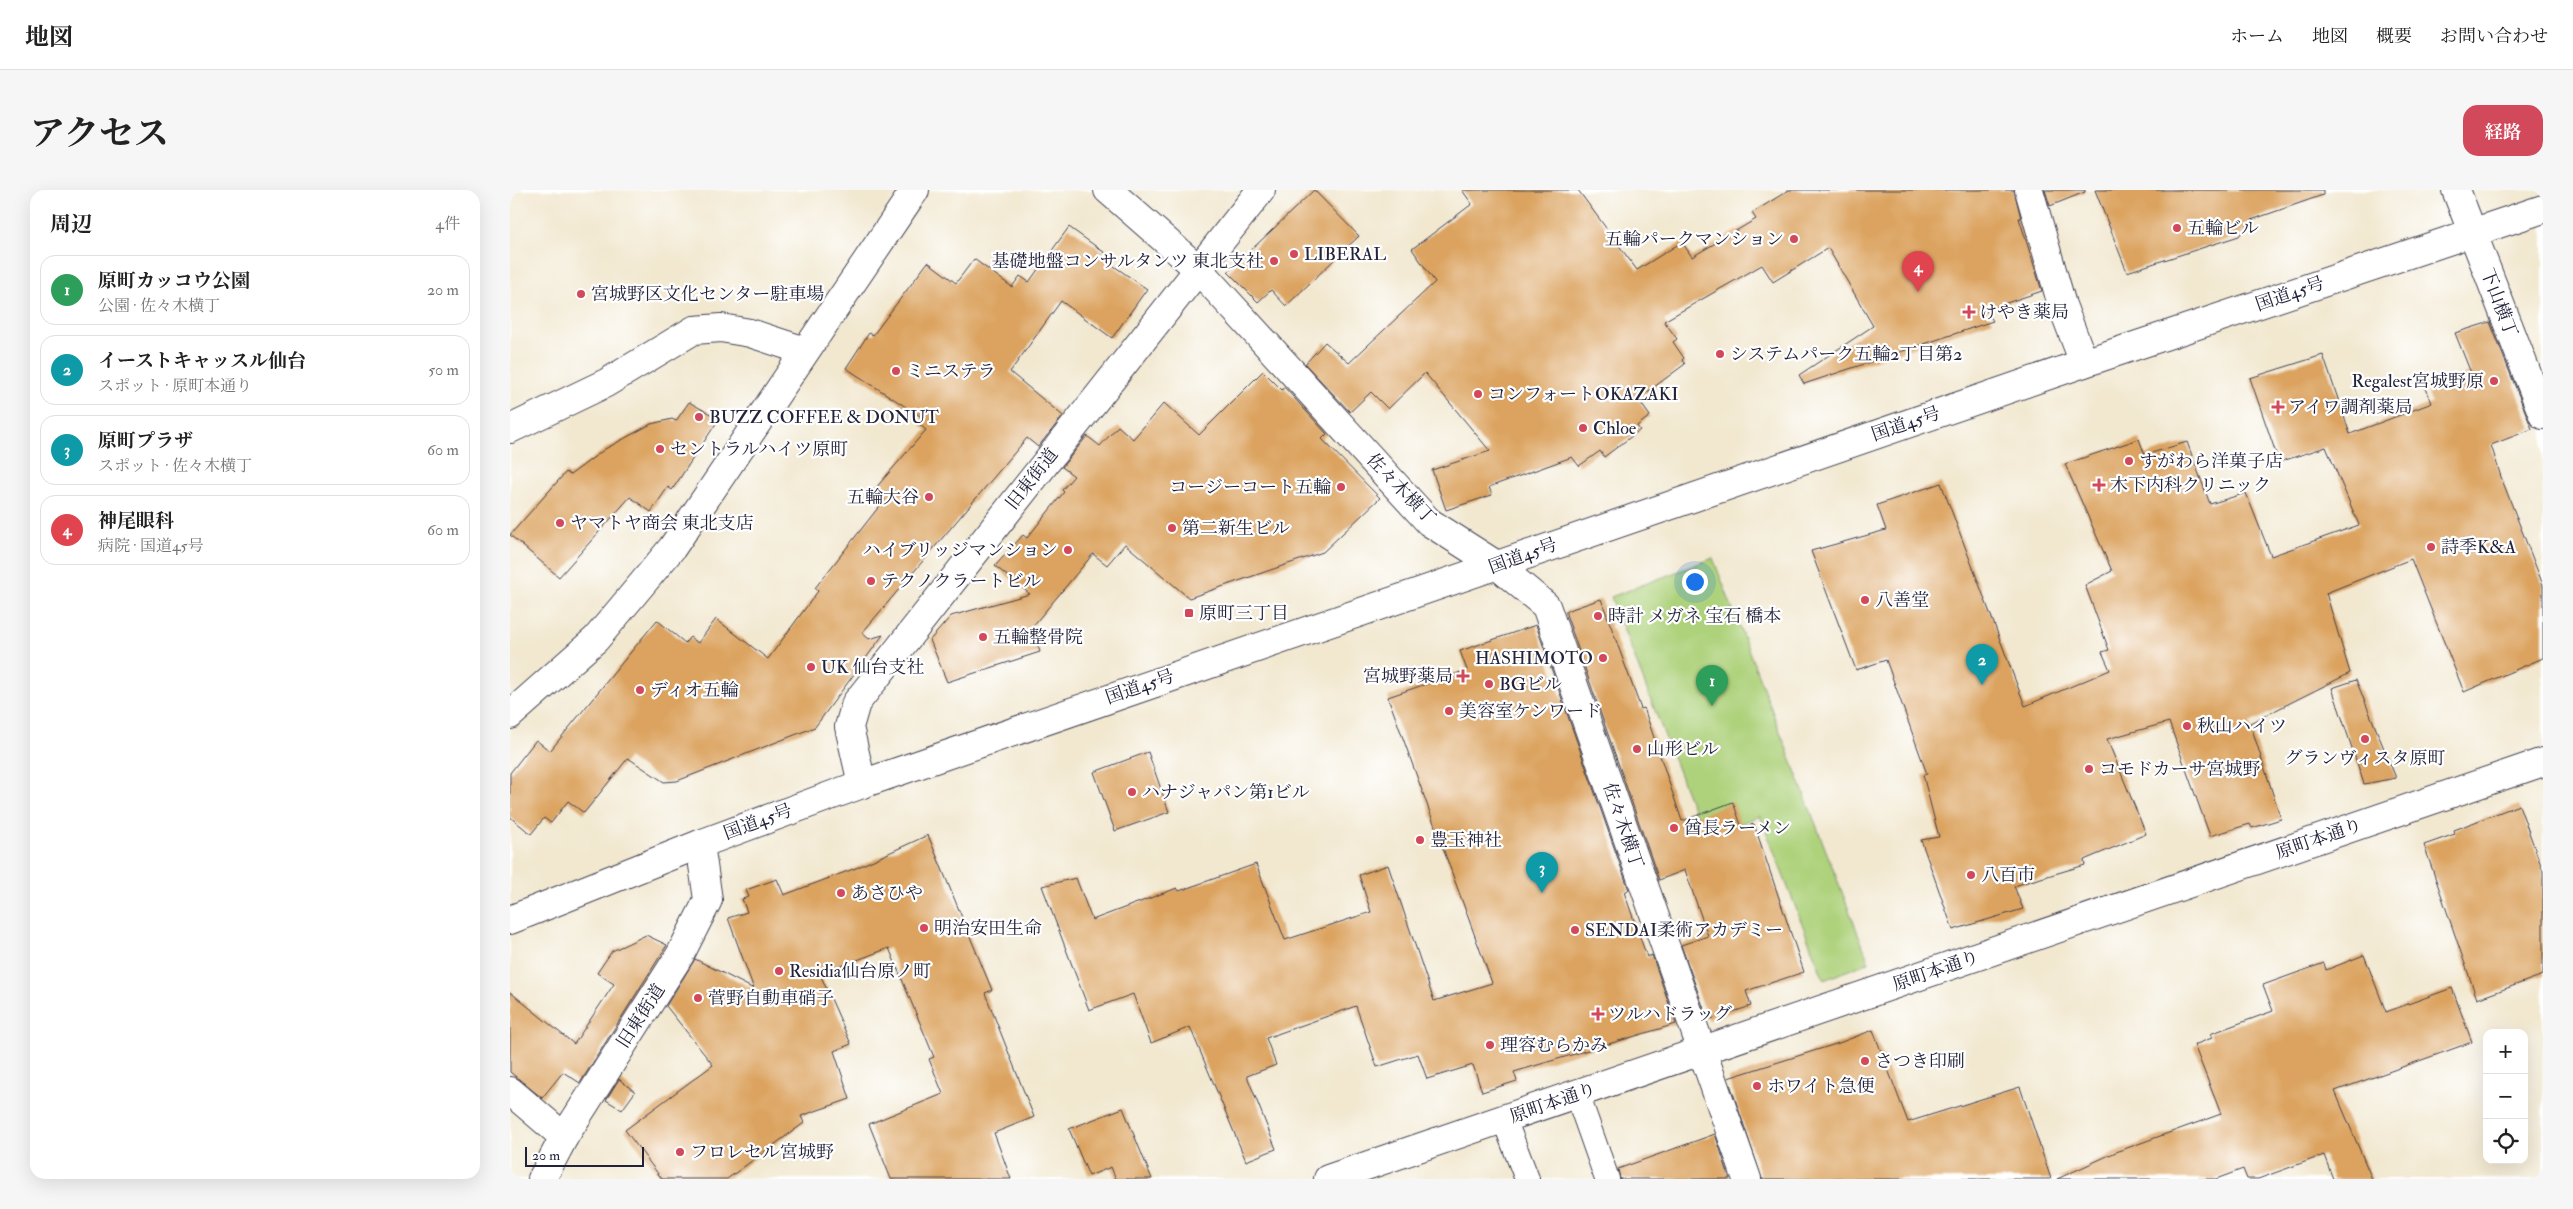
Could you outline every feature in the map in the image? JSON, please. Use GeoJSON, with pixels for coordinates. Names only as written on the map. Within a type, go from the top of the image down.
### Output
{"type":"FeatureCollection","features":[{"type":"Feature","properties":{"kind":"main road"},"geometry":{"type":"LineString","coordinates":[[510,715],[596,639],[672,548],[915,190]]}},
{"type":"Feature","properties":{"kind":"main road","name":"佐々木横丁"},"geometry":{"type":"LineString","coordinates":[[1108,190],[1197,268],[1429,522],[1498,566],[1546,606],[1747,1179]]}},
{"type":"Feature","properties":{"kind":"main road","name":"旧東街道"},"geometry":{"type":"LineString","coordinates":[[862,784],[849,727],[856,703],[1197,268],[1261,190]]}},
{"type":"Feature","properties":{"kind":"main road"},"geometry":{"type":"LineString","coordinates":[[2029,190],[2062,304],[2084,363]]}},
{"type":"Feature","properties":{"kind":"main road","name":"下山横丁"},"geometry":{"type":"LineString","coordinates":[[2456,190],[2543,415]]}},
{"type":"Feature","properties":{"kind":"main road","name":"国道45号"},"geometry":{"type":"LineString","coordinates":[[510,920],[700,844],[862,784],[2084,363],[2543,209]]}},
{"type":"Feature","properties":{"kind":"main road"},"geometry":{"type":"LineString","coordinates":[[510,429],[606,383],[694,330],[721,328],[750,333],[804,351]]}},
{"type":"Feature","properties":{"kind":"main road","name":"原町本通り"},"geometry":{"type":"LineString","coordinates":[[1328,1179],[1703,1052],[2543,762]]}},
{"type":"Feature","properties":{"kind":"main road","name":"旧東街道"},"geometry":{"type":"LineString","coordinates":[[542,1179],[564,1137],[680,955],[708,900],[700,844]]}},
{"type":"Feature","properties":{"kind":"main road"},"geometry":{"type":"LineString","coordinates":[[510,1092],[564,1137]]}},
{"type":"Feature","properties":{"kind":"lane"},"geometry":{"type":"LineString","coordinates":[[1577,1094],[1607,1179]]}},
{"type":"Feature","properties":{"kind":"lane"},"geometry":{"type":"LineString","coordinates":[[1504,1119],[1527,1179]]}},
{"type":"Feature","properties":{"kind":"green space"},"geometry":{"type":"Polygon","coordinates":[[[1713,558],[1869,962],[1824,980],[1760,816],[1704,837],[1611,597],[1713,558]]]}},
{"type":"Feature","properties":{"kind":"building","name":"LIBERAL"},"geometry":{"type":"Polygon","coordinates":[[[1314,190],[1359,236],[1286,306],[1271,290],[1258,302],[1228,272],[1314,190]]]}},
{"type":"Feature","properties":{"kind":"building"},"geometry":{"type":"Polygon","coordinates":[[[1462,190],[1578,190],[1637,270],[1682,242],[1692,257],[1756,219],[1752,213],[1789,190],[2014,190],[2021,218],[2019,218],[2042,291],[1986,310],[1993,321],[1804,384],[1799,375],[1873,326],[1828,248],[1773,282],[1762,265],[1664,321],[1677,339],[1673,342],[1684,358],[1682,360],[1685,364],[1638,399],[1650,416],[1637,426],[1640,430],[1604,457],[1600,451],[1579,466],[1572,457],[1489,487],[1492,495],[1446,510],[1432,470],[1490,451],[1425,373],[1388,409],[1371,392],[1350,412],[1305,364],[1325,342],[1349,363],[1435,282],[1412,249],[1472,204],[1462,190]]]}},
{"type":"Feature","properties":{"kind":"building"},"geometry":{"type":"Polygon","coordinates":[[[2045,190],[2085,190],[2085,192],[2050,206],[2045,190]]]}},
{"type":"Feature","properties":{"kind":"building","name":"五輪ビル"},"geometry":{"type":"Polygon","coordinates":[[[2095,190],[2323,190],[2323,195],[2251,220],[2239,236],[2127,272],[2095,190]]]}},
{"type":"Feature","properties":{"kind":"building"},"geometry":{"type":"Polygon","coordinates":[[[1069,227],[1112,258],[1108,262],[1147,289],[1112,338],[1061,301],[1010,372],[1063,416],[1038,447],[1027,438],[862,633],[869,639],[883,635],[815,727],[677,781],[664,782],[628,758],[584,813],[568,801],[551,823],[544,818],[531,834],[510,817],[510,773],[536,740],[550,751],[657,620],[685,643],[690,637],[698,643],[716,619],[768,659],[818,591],[815,588],[885,499],[874,490],[926,430],[919,424],[923,418],[846,368],[869,333],[873,335],[928,262],[956,283],[974,259],[1012,287],[1020,276],[1029,282],[1069,227]]]}},
{"type":"Feature","properties":{"kind":"building"},"geometry":{"type":"Polygon","coordinates":[[[2490,322],[2532,429],[2491,445],[2501,477],[2543,585],[2543,658],[2464,692],[2411,559],[2326,593],[2350,673],[2250,723],[2281,819],[2252,828],[2250,824],[2210,836],[2169,722],[2107,739],[2146,834],[2084,860],[2085,865],[2014,886],[2023,909],[1953,930],[1921,840],[1939,837],[1923,775],[1927,774],[1886,660],[1856,670],[1811,551],[1886,530],[1877,505],[1941,483],[2025,706],[2110,670],[2102,652],[2109,650],[2085,585],[2112,571],[2065,464],[2139,439],[2145,455],[2187,442],[2210,504],[2246,493],[2271,556],[2359,525],[2326,447],[2279,462],[2250,378],[2323,355],[2350,434],[2432,403],[2425,386],[2471,373],[2455,333],[2490,322]]]}},
{"type":"Feature","properties":{"kind":"building"},"geometry":{"type":"Polygon","coordinates":[[[1263,371],[1282,390],[1284,387],[1327,434],[1322,439],[1380,498],[1323,552],[1189,598],[1125,544],[1107,565],[1093,554],[1032,627],[1040,652],[947,682],[930,640],[951,616],[1030,594],[995,566],[1023,535],[1027,538],[1064,492],[1062,490],[1074,476],[1062,467],[1087,436],[1100,446],[1118,426],[1133,439],[1164,403],[1199,435],[1263,371]]]}},
{"type":"Feature","properties":{"kind":"building"},"geometry":{"type":"Polygon","coordinates":[[[689,402],[719,419],[672,490],[668,487],[651,512],[630,497],[559,577],[510,535],[566,472],[570,475],[605,449],[651,424],[672,419],[676,421],[689,402]]]}},
{"type":"Feature","properties":{"kind":"building"},"geometry":{"type":"Polygon","coordinates":[[[1601,599],[1641,709],[1644,708],[1682,821],[1733,802],[1742,828],[1754,824],[1804,972],[1746,991],[1751,1006],[1708,1020],[1681,945],[1708,936],[1685,870],[1659,880],[1566,614],[1566,611],[1601,599]]]}},
{"type":"Feature","properties":{"kind":"building"},"geometry":{"type":"Polygon","coordinates":[[[1536,625],[1629,890],[1624,892],[1647,957],[1652,955],[1676,1024],[1514,1072],[1517,1081],[1482,1092],[1473,1065],[1427,1079],[1418,1054],[1377,1067],[1356,1006],[1266,1038],[1276,1065],[1247,1076],[1276,1149],[1246,1161],[1190,1027],[1151,1043],[1133,994],[1089,1010],[1042,886],[1076,878],[1092,920],[1177,888],[1179,891],[1256,864],[1285,940],[1371,912],[1359,875],[1388,865],[1434,1001],[1492,983],[1388,697],[1467,670],[1460,651],[1536,625]]]}},
{"type":"Feature","properties":{"kind":"building","name":"グランヴィスタ原町"},"geometry":{"type":"Polygon","coordinates":[[[2356,680],[2396,778],[2364,784],[2332,688],[2356,680]]]}},
{"type":"Feature","properties":{"kind":"building","name":"ハナジャパン第1ビル"},"geometry":{"type":"Polygon","coordinates":[[[1148,752],[1169,812],[1115,831],[1094,772],[1148,752]]]}},
{"type":"Feature","properties":{"kind":"building"},"geometry":{"type":"Polygon","coordinates":[[[2519,805],[2543,871],[2543,975],[2477,999],[2424,845],[2455,834],[2454,830],[2519,805]]]}},
{"type":"Feature","properties":{"kind":"building"},"geometry":{"type":"Polygon","coordinates":[[[928,835],[992,990],[985,993],[1034,1117],[994,1133],[1011,1179],[891,1179],[869,1124],[943,1094],[929,1059],[934,1057],[889,948],[820,974],[851,1044],[834,1051],[850,1099],[801,1116],[804,1123],[727,1179],[662,1179],[625,1130],[713,1065],[666,1006],[695,959],[754,989],[728,918],[747,912],[742,899],[749,897],[746,890],[777,879],[784,895],[856,868],[928,835]]]}},
{"type":"Feature","properties":{"kind":"building"},"geometry":{"type":"Polygon","coordinates":[[[646,935],[667,945],[580,1083],[563,1072],[542,1098],[510,1072],[510,992],[574,1044],[614,984],[597,973],[612,951],[646,935]]]}},
{"type":"Feature","properties":{"kind":"building"},"geometry":{"type":"Polygon","coordinates":[[[2364,955],[2386,1012],[2452,988],[2472,1042],[2335,1091],[2372,1179],[2333,1179],[2324,1155],[2258,1179],[2247,1179],[2243,1169],[2216,1179],[2057,1179],[2116,1152],[2221,1114],[2194,1045],[2212,1038],[2210,1034],[2273,1011],[2263,985],[2324,963],[2326,970],[2364,955]]]}},
{"type":"Feature","properties":{"kind":"building"},"geometry":{"type":"Polygon","coordinates":[[[1873,1030],[1908,1122],[2020,1087],[2051,1179],[1762,1179],[1728,1078],[1839,1043],[1873,1030]]]}},
{"type":"Feature","properties":{"kind":"building"},"geometry":{"type":"Polygon","coordinates":[[[619,1079],[635,1092],[622,1110],[606,1100],[619,1079]]]}},
{"type":"Feature","properties":{"kind":"building"},"geometry":{"type":"Polygon","coordinates":[[[1123,1108],[1152,1179],[1116,1179],[1111,1167],[1089,1176],[1069,1129],[1123,1108]]]}},
{"type":"Feature","properties":{"kind":"building"},"geometry":{"type":"Polygon","coordinates":[[[1715,1134],[1730,1179],[1620,1179],[1618,1169],[1715,1134]]]}},
{"type":"Feature","properties":{"kind":"place","name":"五輪ビル"},"geometry":{"type":"Point","coordinates":[2177,228]}},
{"type":"Feature","properties":{"kind":"place","name":"五輪パークマンション"},"geometry":{"type":"Point","coordinates":[1794,239]}},
{"type":"Feature","properties":{"kind":"place","name":"LIBERAL"},"geometry":{"type":"Point","coordinates":[1294,254]}},
{"type":"Feature","properties":{"kind":"place","name":"基礎地盤コンサルタンツ 東北支社"},"geometry":{"type":"Point","coordinates":[1274,261]}},
{"type":"Feature","properties":{"kind":"place","name":"神尾眼科"},"geometry":{"type":"Point","coordinates":[1918,292]}},
{"type":"Feature","properties":{"kind":"place","name":"宮城野区文化センター駐車場"},"geometry":{"type":"Point","coordinates":[581,294]}},
{"type":"Feature","properties":{"kind":"place","name":"けやき薬局"},"geometry":{"type":"Point","coordinates":[1969,312]}},
{"type":"Feature","properties":{"kind":"place","name":"システムパーク五輪2丁目第2"},"geometry":{"type":"Point","coordinates":[1720,354]}},
{"type":"Feature","properties":{"kind":"place","name":"ミニステラ"},"geometry":{"type":"Point","coordinates":[896,371]}},
{"type":"Feature","properties":{"kind":"place","name":"Regalest宮城野原"},"geometry":{"type":"Point","coordinates":[2494,381]}},
{"type":"Feature","properties":{"kind":"place","name":"コンフォートOKAZAKI"},"geometry":{"type":"Point","coordinates":[1478,394]}},
{"type":"Feature","properties":{"kind":"place","name":"アイワ調剤薬局"},"geometry":{"type":"Point","coordinates":[2278,407]}},
{"type":"Feature","properties":{"kind":"place","name":"BUZZ COFFEE & DONUT"},"geometry":{"type":"Point","coordinates":[699,417]}},
{"type":"Feature","properties":{"kind":"place","name":"Chloe"},"geometry":{"type":"Point","coordinates":[1583,428]}},
{"type":"Feature","properties":{"kind":"place","name":"セントラルハイツ原町"},"geometry":{"type":"Point","coordinates":[660,449]}},
{"type":"Feature","properties":{"kind":"place","name":"すがわら洋菓子店"},"geometry":{"type":"Point","coordinates":[2129,461]}},
{"type":"Feature","properties":{"kind":"place","name":"木下内科クリニック"},"geometry":{"type":"Point","coordinates":[2099,485]}},
{"type":"Feature","properties":{"kind":"place","name":"コージーコート五輪"},"geometry":{"type":"Point","coordinates":[1341,487]}},
{"type":"Feature","properties":{"kind":"place","name":"五輪大谷"},"geometry":{"type":"Point","coordinates":[929,497]}},
{"type":"Feature","properties":{"kind":"place","name":"ヤマトヤ商会 東北支店"},"geometry":{"type":"Point","coordinates":[560,523]}},
{"type":"Feature","properties":{"kind":"place","name":"第二新生ビル"},"geometry":{"type":"Point","coordinates":[1172,528]}},
{"type":"Feature","properties":{"kind":"place","name":"詩季K&A"},"geometry":{"type":"Point","coordinates":[2431,547]}},
{"type":"Feature","properties":{"kind":"place","name":"ハイブリッジマンション"},"geometry":{"type":"Point","coordinates":[1068,550]}},
{"type":"Feature","properties":{"kind":"place","name":"テクノクラートビル"},"geometry":{"type":"Point","coordinates":[871,581]}},
{"type":"Feature","properties":{"kind":"place","name":"八善堂"},"geometry":{"type":"Point","coordinates":[1865,600]}},
{"type":"Feature","properties":{"kind":"place","name":"原町三丁目"},"geometry":{"type":"Point","coordinates":[1189,613]}},
{"type":"Feature","properties":{"kind":"place","name":"時計 メガネ 宝石 橋本"},"geometry":{"type":"Point","coordinates":[1598,616]}},
{"type":"Feature","properties":{"kind":"place","name":"五輪整骨院"},"geometry":{"type":"Point","coordinates":[983,637]}},
{"type":"Feature","properties":{"kind":"place","name":"HASHIMOTO"},"geometry":{"type":"Point","coordinates":[1603,658]}},
{"type":"Feature","properties":{"kind":"place","name":"UK 仙台支社"},"geometry":{"type":"Point","coordinates":[811,667]}},
{"type":"Feature","properties":{"kind":"place","name":"宮城野薬局"},"geometry":{"type":"Point","coordinates":[1463,676]}},
{"type":"Feature","properties":{"kind":"place","name":"BGビル"},"geometry":{"type":"Point","coordinates":[1489,684]}},
{"type":"Feature","properties":{"kind":"place","name":"イーストキャッスル仙台"},"geometry":{"type":"Point","coordinates":[1982,685]}},
{"type":"Feature","properties":{"kind":"place","name":"ディオ五輪"},"geometry":{"type":"Point","coordinates":[640,690]}},
{"type":"Feature","properties":{"kind":"place","name":"原町カッコウ公園"},"geometry":{"type":"Point","coordinates":[1712,706]}},
{"type":"Feature","properties":{"kind":"place","name":"美容室ケンワード"},"geometry":{"type":"Point","coordinates":[1449,711]}},
{"type":"Feature","properties":{"kind":"place","name":"秋山ハイツ"},"geometry":{"type":"Point","coordinates":[2187,726]}},
{"type":"Feature","properties":{"kind":"place","name":"グランヴィスタ原町"},"geometry":{"type":"Point","coordinates":[2365,739]}},
{"type":"Feature","properties":{"kind":"place","name":"山形ビル"},"geometry":{"type":"Point","coordinates":[1637,749]}},
{"type":"Feature","properties":{"kind":"place","name":"コモドカーサ宮城野"},"geometry":{"type":"Point","coordinates":[2089,769]}},
{"type":"Feature","properties":{"kind":"place","name":"ハナジャパン第1ビル"},"geometry":{"type":"Point","coordinates":[1132,792]}},
{"type":"Feature","properties":{"kind":"place","name":"酋長ラーメン"},"geometry":{"type":"Point","coordinates":[1674,828]}},
{"type":"Feature","properties":{"kind":"place","name":"豊玉神社"},"geometry":{"type":"Point","coordinates":[1420,840]}},
{"type":"Feature","properties":{"kind":"place","name":"八百市"},"geometry":{"type":"Point","coordinates":[1971,875]}},
{"type":"Feature","properties":{"kind":"place","name":"あさひや"},"geometry":{"type":"Point","coordinates":[841,893]}},
{"type":"Feature","properties":{"kind":"place","name":"原町プラザ"},"geometry":{"type":"Point","coordinates":[1542,893]}},
{"type":"Feature","properties":{"kind":"place","name":"明治安田生命"},"geometry":{"type":"Point","coordinates":[924,928]}},
{"type":"Feature","properties":{"kind":"place","name":"SENDAI柔術アカデミー"},"geometry":{"type":"Point","coordinates":[1575,930]}},
{"type":"Feature","properties":{"kind":"place","name":"Residia仙台原ノ町"},"geometry":{"type":"Point","coordinates":[779,971]}},
{"type":"Feature","properties":{"kind":"place","name":"菅野自動車硝子"},"geometry":{"type":"Point","coordinates":[698,998]}},
{"type":"Feature","properties":{"kind":"place","name":"ツルハドラッグ"},"geometry":{"type":"Point","coordinates":[1598,1014]}},
{"type":"Feature","properties":{"kind":"place","name":"理容むらかみ"},"geometry":{"type":"Point","coordinates":[1490,1045]}},
{"type":"Feature","properties":{"kind":"place","name":"さつき印刷"},"geometry":{"type":"Point","coordinates":[1865,1061]}},
{"type":"Feature","properties":{"kind":"place","name":"ホワイト急便"},"geometry":{"type":"Point","coordinates":[1757,1086]}},
{"type":"Feature","properties":{"kind":"place","name":"フロレセル宮城野"},"geometry":{"type":"Point","coordinates":[680,1152]}}]}
